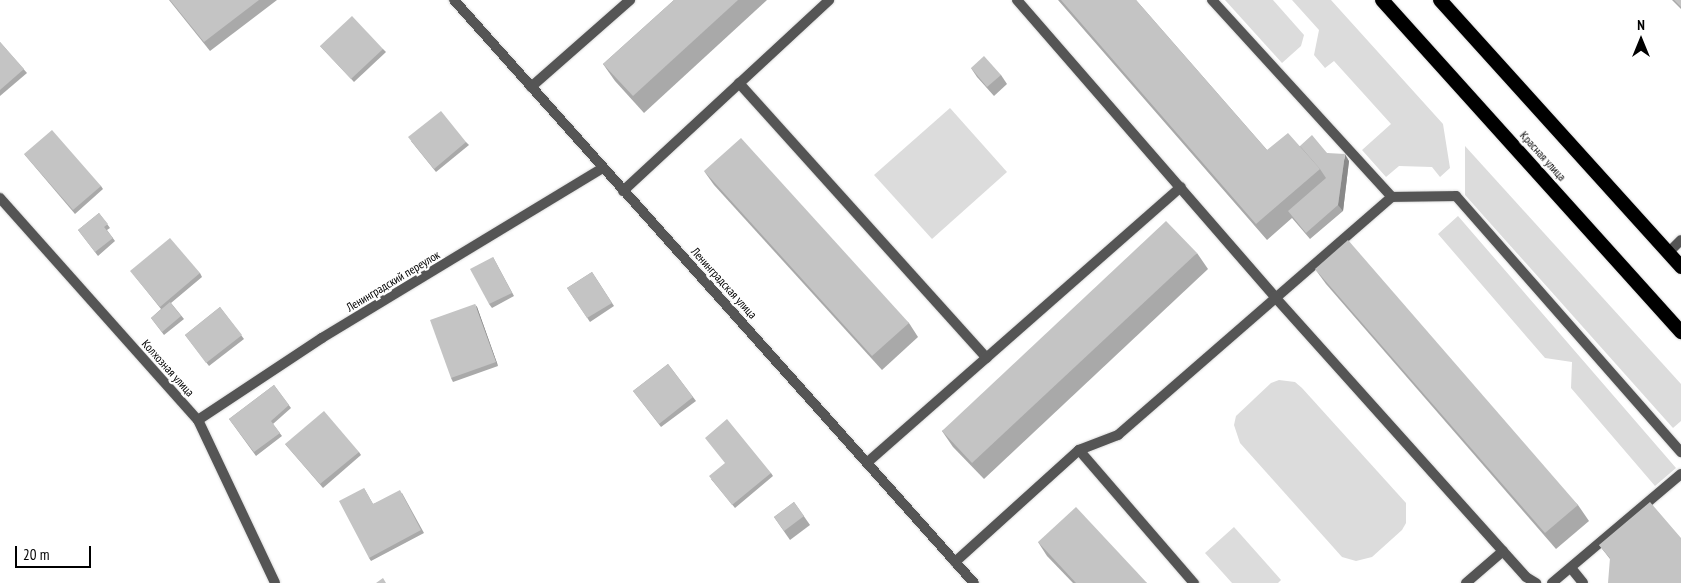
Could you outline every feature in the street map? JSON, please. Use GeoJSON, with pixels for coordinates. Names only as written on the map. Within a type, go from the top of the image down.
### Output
{"type":"FeatureCollection","features":[{"type":"Feature","properties":{"kind":"highway","name":"Красная улица"},"geometry":{"type":"LineString","coordinates":[[1382,0],[1681,332]]}},
{"type":"Feature","properties":{"kind":"highway"},"geometry":{"type":"LineString","coordinates":[[1440,0],[1681,267]]}},
{"type":"Feature","properties":{"kind":"street","name":"Ленинградская улица"},"geometry":{"type":"LineString","coordinates":[[454,0],[974,583]]}},
{"type":"Feature","properties":{"kind":"street"},"geometry":{"type":"LineString","coordinates":[[531,87],[630,0]]}},
{"type":"Feature","properties":{"kind":"street"},"geometry":{"type":"LineString","coordinates":[[623,191],[829,0]]}},
{"type":"Feature","properties":{"kind":"street"},"geometry":{"type":"LineString","coordinates":[[1017,0],[1274,296],[1526,577],[1536,583]]}},
{"type":"Feature","properties":{"kind":"street"},"geometry":{"type":"LineString","coordinates":[[1212,0],[1392,197]]}},
{"type":"Feature","properties":{"kind":"street"},"geometry":{"type":"LineString","coordinates":[[739,83],[987,358]]}},
{"type":"Feature","properties":{"kind":"street","name":"Ленинградский переулок"},"geometry":{"type":"LineString","coordinates":[[198,420],[322,338],[604,168]]}},
{"type":"Feature","properties":{"kind":"street"},"geometry":{"type":"LineString","coordinates":[[868,462],[1181,187]]}},
{"type":"Feature","properties":{"kind":"street"},"geometry":{"type":"LineString","coordinates":[[955,562],[1079,450],[1118,435],[1274,296],[1392,197],[1456,196],[1681,452]]}},
{"type":"Feature","properties":{"kind":"street","name":"Колхозная улица"},"geometry":{"type":"LineString","coordinates":[[0,198],[198,420],[275,583]]}},
{"type":"Feature","properties":{"kind":"street"},"geometry":{"type":"LineString","coordinates":[[1668,254],[1681,240]]}},
{"type":"Feature","properties":{"kind":"street"},"geometry":{"type":"LineString","coordinates":[[1079,450],[1194,583]]}},
{"type":"Feature","properties":{"kind":"street"},"geometry":{"type":"LineString","coordinates":[[1552,583],[1681,474]]}},
{"type":"Feature","properties":{"kind":"street"},"geometry":{"type":"LineString","coordinates":[[1466,583],[1503,551]]}},
{"type":"Feature","properties":{"kind":"street"},"geometry":{"type":"LineString","coordinates":[[1571,568],[1583,583]]}},
{"type":"Feature","properties":{"kind":"shaded area"},"geometry":{"type":"Polygon","coordinates":[[[1225,0],[1273,0],[1304,35],[1301,46],[1282,63],[1225,0]]]}},
{"type":"Feature","properties":{"kind":"shaded area"},"geometry":{"type":"Polygon","coordinates":[[[1292,0],[1331,0],[1443,124],[1450,168],[1440,177],[1432,167],[1399,166],[1386,177],[1362,150],[1391,124],[1334,61],[1325,68],[1314,55],[1319,30],[1292,0]]]}},
{"type":"Feature","properties":{"kind":"shaded area"},"geometry":{"type":"Polygon","coordinates":[[[950,108],[1007,172],[932,239],[874,175],[950,108]]]}},
{"type":"Feature","properties":{"kind":"shaded area"},"geometry":{"type":"Polygon","coordinates":[[[1465,146],[1681,384],[1681,421],[1673,428],[1465,195],[1465,146]]]}},
{"type":"Feature","properties":{"kind":"shaded area"},"geometry":{"type":"Polygon","coordinates":[[[1458,216],[1676,468],[1655,486],[1571,388],[1572,362],[1545,358],[1438,234],[1458,216]]]}},
{"type":"Feature","properties":{"kind":"shaded area"},"geometry":{"type":"Polygon","coordinates":[[[1279,380],[1295,382],[1302,388],[1406,503],[1406,523],[1402,530],[1372,557],[1356,561],[1342,557],[1240,443],[1234,425],[1236,416],[1271,383],[1279,380]]]}},
{"type":"Feature","properties":{"kind":"shaded area"},"geometry":{"type":"Polygon","coordinates":[[[1234,527],[1281,580],[1278,583],[1232,583],[1205,553],[1234,527]]]}},
{"type":"Feature","properties":{"kind":"building"},"geometry":{"type":"Polygon","coordinates":[[[170,0],[259,0],[204,42],[170,0]]]}},
{"type":"Feature","properties":{"kind":"building"},"geometry":{"type":"Polygon","coordinates":[[[674,0],[738,0],[633,96],[603,64],[674,0]]]}},
{"type":"Feature","properties":{"kind":"building"},"geometry":{"type":"Polygon","coordinates":[[[1061,0],[1136,0],[1267,150],[1288,133],[1320,169],[1256,224],[1061,0]]]}},
{"type":"Feature","properties":{"kind":"building"},"geometry":{"type":"Polygon","coordinates":[[[1674,0],[1681,0],[1681,7],[1674,0]]]}},
{"type":"Feature","properties":{"kind":"building"},"geometry":{"type":"Polygon","coordinates":[[[352,16],[383,49],[351,79],[320,46],[352,16]]]}},
{"type":"Feature","properties":{"kind":"building"},"geometry":{"type":"Polygon","coordinates":[[[0,42],[24,69],[0,90],[0,42]]]}},
{"type":"Feature","properties":{"kind":"building"},"geometry":{"type":"Polygon","coordinates":[[[984,56],[1001,75],[987,87],[971,68],[984,56]]]}},
{"type":"Feature","properties":{"kind":"building"},"geometry":{"type":"Polygon","coordinates":[[[441,111],[466,142],[434,169],[408,137],[441,111]]]}},
{"type":"Feature","properties":{"kind":"building"},"geometry":{"type":"Polygon","coordinates":[[[52,130],[101,186],[73,210],[24,154],[52,130]]]}},
{"type":"Feature","properties":{"kind":"building"},"geometry":{"type":"Polygon","coordinates":[[[1312,135],[1327,153],[1345,154],[1338,205],[1306,233],[1288,211],[1326,178],[1300,146],[1312,135]]]}},
{"type":"Feature","properties":{"kind":"building"},"geometry":{"type":"Polygon","coordinates":[[[741,138],[909,323],[872,356],[704,171],[741,138]]]}},
{"type":"Feature","properties":{"kind":"building"},"geometry":{"type":"Polygon","coordinates":[[[99,213],[108,224],[104,227],[113,238],[95,252],[78,230],[99,213]]]}},
{"type":"Feature","properties":{"kind":"building"},"geometry":{"type":"Polygon","coordinates":[[[1166,221],[1197,253],[972,463],[942,431],[1166,221]]]}},
{"type":"Feature","properties":{"kind":"building"},"geometry":{"type":"Polygon","coordinates":[[[170,238],[200,273],[160,307],[130,271],[170,238]]]}},
{"type":"Feature","properties":{"kind":"building"},"geometry":{"type":"Polygon","coordinates":[[[1348,240],[1578,505],[1545,533],[1315,269],[1348,240]]]}},
{"type":"Feature","properties":{"kind":"building"},"geometry":{"type":"Polygon","coordinates":[[[493,257],[512,293],[489,304],[470,269],[493,257]]]}},
{"type":"Feature","properties":{"kind":"building"},"geometry":{"type":"Polygon","coordinates":[[[592,272],[612,303],[587,318],[567,288],[592,272]]]}},
{"type":"Feature","properties":{"kind":"building"},"geometry":{"type":"Polygon","coordinates":[[[170,302],[181,316],[162,332],[151,318],[170,302]]]}},
{"type":"Feature","properties":{"kind":"building"},"geometry":{"type":"Polygon","coordinates":[[[475,304],[496,362],[451,378],[430,320],[475,304]]]}},
{"type":"Feature","properties":{"kind":"building"},"geometry":{"type":"Polygon","coordinates":[[[220,307],[242,335],[206,363],[185,335],[220,307]]]}},
{"type":"Feature","properties":{"kind":"building"},"geometry":{"type":"Polygon","coordinates":[[[668,364],[693,397],[659,424],[633,391],[668,364]]]}},
{"type":"Feature","properties":{"kind":"building"},"geometry":{"type":"Polygon","coordinates":[[[274,385],[289,405],[271,421],[280,433],[254,452],[229,419],[274,385]]]}},
{"type":"Feature","properties":{"kind":"building"},"geometry":{"type":"Polygon","coordinates":[[[324,411],[359,452],[320,484],[285,444],[324,411]]]}},
{"type":"Feature","properties":{"kind":"building"},"geometry":{"type":"Polygon","coordinates":[[[727,419],[771,473],[732,505],[709,476],[725,463],[705,438],[727,419]]]}},
{"type":"Feature","properties":{"kind":"building"},"geometry":{"type":"Polygon","coordinates":[[[364,488],[373,504],[400,490],[421,530],[369,558],[339,501],[364,488]]]}},
{"type":"Feature","properties":{"kind":"building"},"geometry":{"type":"Polygon","coordinates":[[[794,502],[804,516],[784,531],[774,517],[794,502]]]}},
{"type":"Feature","properties":{"kind":"building"},"geometry":{"type":"Polygon","coordinates":[[[1650,502],[1681,538],[1681,583],[1608,583],[1610,558],[1599,545],[1650,502]]]}},
{"type":"Feature","properties":{"kind":"building"},"geometry":{"type":"Polygon","coordinates":[[[1076,507],[1147,583],[1076,583],[1038,542],[1076,507]]]}},
{"type":"Feature","properties":{"kind":"building"},"geometry":{"type":"Polygon","coordinates":[[[383,578],[386,583],[376,583],[383,578]]]}}]}
